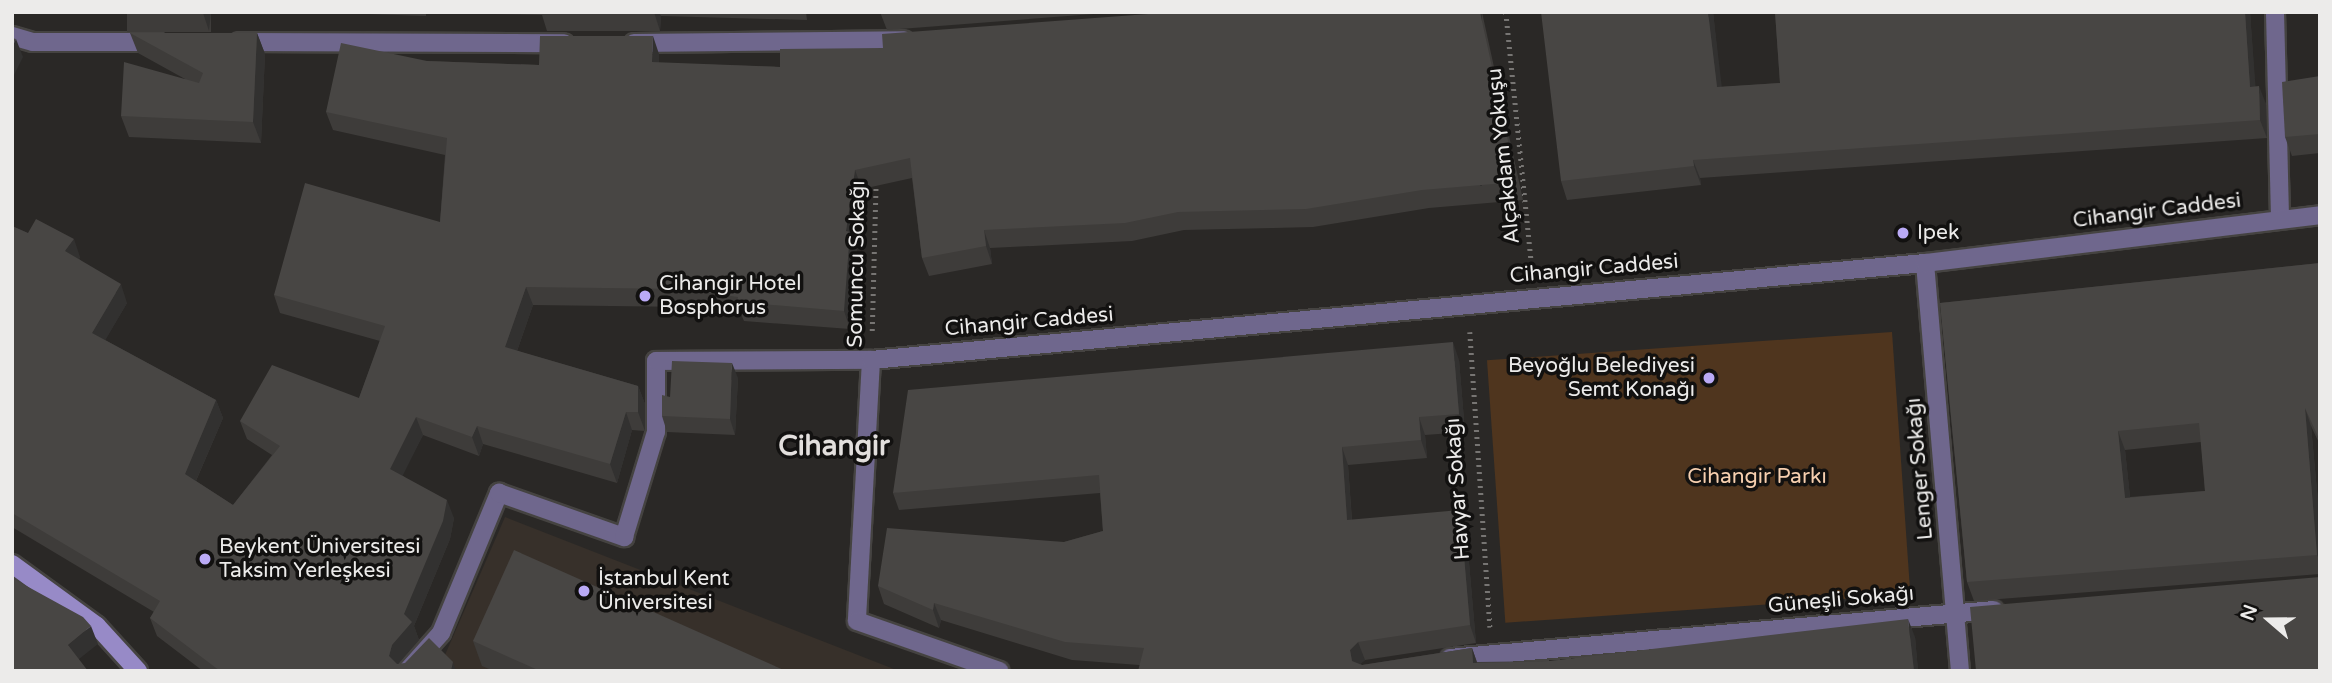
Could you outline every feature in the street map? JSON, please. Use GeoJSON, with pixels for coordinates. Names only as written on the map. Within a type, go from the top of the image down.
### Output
{"type":"FeatureCollection","features":[{"type":"Feature","properties":{"kind":"main road"},"geometry":{"type":"LineString","coordinates":[[12,564],[97,626],[138,671]]}},
{"type":"Feature","properties":{"kind":"street"},"geometry":{"type":"LineString","coordinates":[[2275,12],[2280,219]]}},
{"type":"Feature","properties":{"kind":"street"},"geometry":{"type":"LineString","coordinates":[[12,36],[33,42],[184,42]]}},
{"type":"Feature","properties":{"kind":"street"},"geometry":{"type":"LineString","coordinates":[[614,43],[860,43],[924,38]]}},
{"type":"Feature","properties":{"kind":"street"},"geometry":{"type":"LineString","coordinates":[[225,43],[587,43]]}},
{"type":"Feature","properties":{"kind":"street","name":"Cihangir Caddesi"},"geometry":{"type":"LineString","coordinates":[[407,671],[441,633],[499,493],[624,537],[656,432],[656,361],[871,360],[1925,263],[2320,215]]}},
{"type":"Feature","properties":{"kind":"street","name":"Lenger Sokağı"},"geometry":{"type":"LineString","coordinates":[[1925,263],[1960,671]]}},
{"type":"Feature","properties":{"kind":"street"},"geometry":{"type":"LineString","coordinates":[[871,360],[858,621],[1000,671]]}},
{"type":"Feature","properties":{"kind":"street","name":"Güneşli Sokağı"},"geometry":{"type":"LineString","coordinates":[[1436,660],[1491,652],[2010,609]]}},
{"type":"Feature","properties":{"kind":"street"},"geometry":{"type":"LineString","coordinates":[[1491,652],[1492,671]]}},
{"type":"Feature","properties":{"kind":"path","name":"Alçakdam Yokuşu"},"geometry":{"type":"LineString","coordinates":[[1506,12],[1535,297]]}},
{"type":"Feature","properties":{"kind":"path","name":"Somuncu Sokağı"},"geometry":{"type":"LineString","coordinates":[[871,360],[874,167]]}},
{"type":"Feature","properties":{"kind":"path","name":"Havyar Sokağı"},"geometry":{"type":"LineString","coordinates":[[1468,303],[1491,652]]}},
{"type":"Feature","properties":{"kind":"shaded area","name":"İstanbul Kent Üniversitesi"},"geometry":{"type":"Polygon","coordinates":[[[505,517],[899,671],[438,671],[505,517]]]}},
{"type":"Feature","properties":{"kind":"green space","name":"Cihangir Parkı"},"geometry":{"type":"Polygon","coordinates":[[[1892,332],[1910,594],[1505,623],[1487,360],[1892,332]]]}},
{"type":"Feature","properties":{"kind":"building"},"geometry":{"type":"Polygon","coordinates":[[[127,12],[203,12],[203,13],[127,12]]]}},
{"type":"Feature","properties":{"kind":"building"},"geometry":{"type":"Polygon","coordinates":[[[541,12],[654,12],[654,13],[541,12]]]}},
{"type":"Feature","properties":{"kind":"building"},"geometry":{"type":"Polygon","coordinates":[[[1175,12],[1480,12],[1517,182],[1422,190],[1306,209],[1178,212],[1125,223],[984,230],[986,246],[922,258],[910,158],[855,170],[846,231],[850,232],[844,311],[737,302],[738,297],[682,289],[526,287],[505,347],[638,386],[638,412],[626,412],[610,464],[477,426],[472,437],[416,417],[390,469],[447,500],[443,521],[404,614],[412,622],[392,645],[389,656],[397,664],[405,663],[429,638],[453,662],[451,671],[220,671],[150,618],[160,601],[12,513],[12,226],[28,233],[36,219],[74,239],[65,251],[121,284],[92,333],[216,400],[185,474],[233,505],[280,446],[240,421],[272,365],[359,398],[385,326],[274,295],[305,183],[440,222],[447,138],[326,112],[341,43],[427,61],[539,65],[540,36],[653,36],[652,62],[780,67],[780,49],[883,48],[882,34],[1175,12]]]}},
{"type":"Feature","properties":{"kind":"building"},"geometry":{"type":"Polygon","coordinates":[[[1541,12],[1708,12],[1717,87],[1780,83],[1775,12],[2245,12],[2250,87],[2259,86],[2260,120],[1693,160],[1694,166],[1561,181],[1541,12]]]}},
{"type":"Feature","properties":{"kind":"building"},"geometry":{"type":"Polygon","coordinates":[[[130,33],[257,33],[253,122],[121,116],[124,62],[199,83],[203,73],[130,33]]]}},
{"type":"Feature","properties":{"kind":"building"},"geometry":{"type":"Polygon","coordinates":[[[2320,76],[2320,134],[2285,137],[2282,82],[2320,76]]]}},
{"type":"Feature","properties":{"kind":"building"},"geometry":{"type":"Polygon","coordinates":[[[2320,263],[2320,441],[2305,408],[2317,555],[1967,582],[1940,303],[2320,263]],[[2199,423],[2118,431],[2125,498],[2205,491],[2199,423]]]}},
{"type":"Feature","properties":{"kind":"building"},"geometry":{"type":"Polygon","coordinates":[[[1453,342],[1459,414],[1419,417],[1421,440],[1342,447],[1347,520],[1460,510],[1470,625],[1358,642],[1350,650],[1352,661],[1362,665],[1472,648],[1473,663],[1550,661],[1908,619],[1914,671],[1138,671],[1144,648],[1065,642],[934,603],[933,610],[878,586],[887,528],[1064,542],[1103,531],[1099,475],[893,493],[908,390],[1453,342]]]}},
{"type":"Feature","properties":{"kind":"building"},"geometry":{"type":"Polygon","coordinates":[[[672,361],[732,363],[730,419],[662,416],[662,395],[670,397],[672,361]]]}},
{"type":"Feature","properties":{"kind":"building"},"geometry":{"type":"Polygon","coordinates":[[[514,550],[786,671],[540,671],[473,641],[514,550]]]}},
{"type":"Feature","properties":{"kind":"building"},"geometry":{"type":"Polygon","coordinates":[[[2320,577],[2320,671],[1976,671],[1970,607],[2320,577]]]}},
{"type":"Feature","properties":{"kind":"building"},"geometry":{"type":"Polygon","coordinates":[[[12,578],[83,617],[91,626],[68,645],[88,671],[12,671],[12,578]]]}},
{"type":"Feature","properties":{"kind":"place","name":"Ipek"},"geometry":{"type":"Point","coordinates":[1903,233]}},
{"type":"Feature","properties":{"kind":"place","name":"Cihangir Hotel Bosphorus"},"geometry":{"type":"Point","coordinates":[645,296]}},
{"type":"Feature","properties":{"kind":"place","name":"Beyoğlu Belediyesi Semt Konağı"},"geometry":{"type":"Point","coordinates":[1709,378]}},
{"type":"Feature","properties":{"kind":"place","name":"Beykent Üniversitesi Taksim Yerleşkesi"},"geometry":{"type":"Point","coordinates":[205,559]}},
{"type":"Feature","properties":{"kind":"place","name":"İstanbul Kent Üniversitesi"},"geometry":{"type":"Point","coordinates":[584,591]}},
{"type":"Feature","properties":{"kind":"district","name":"Cihangir"},"geometry":{"type":"Point","coordinates":[834,446]}}]}
